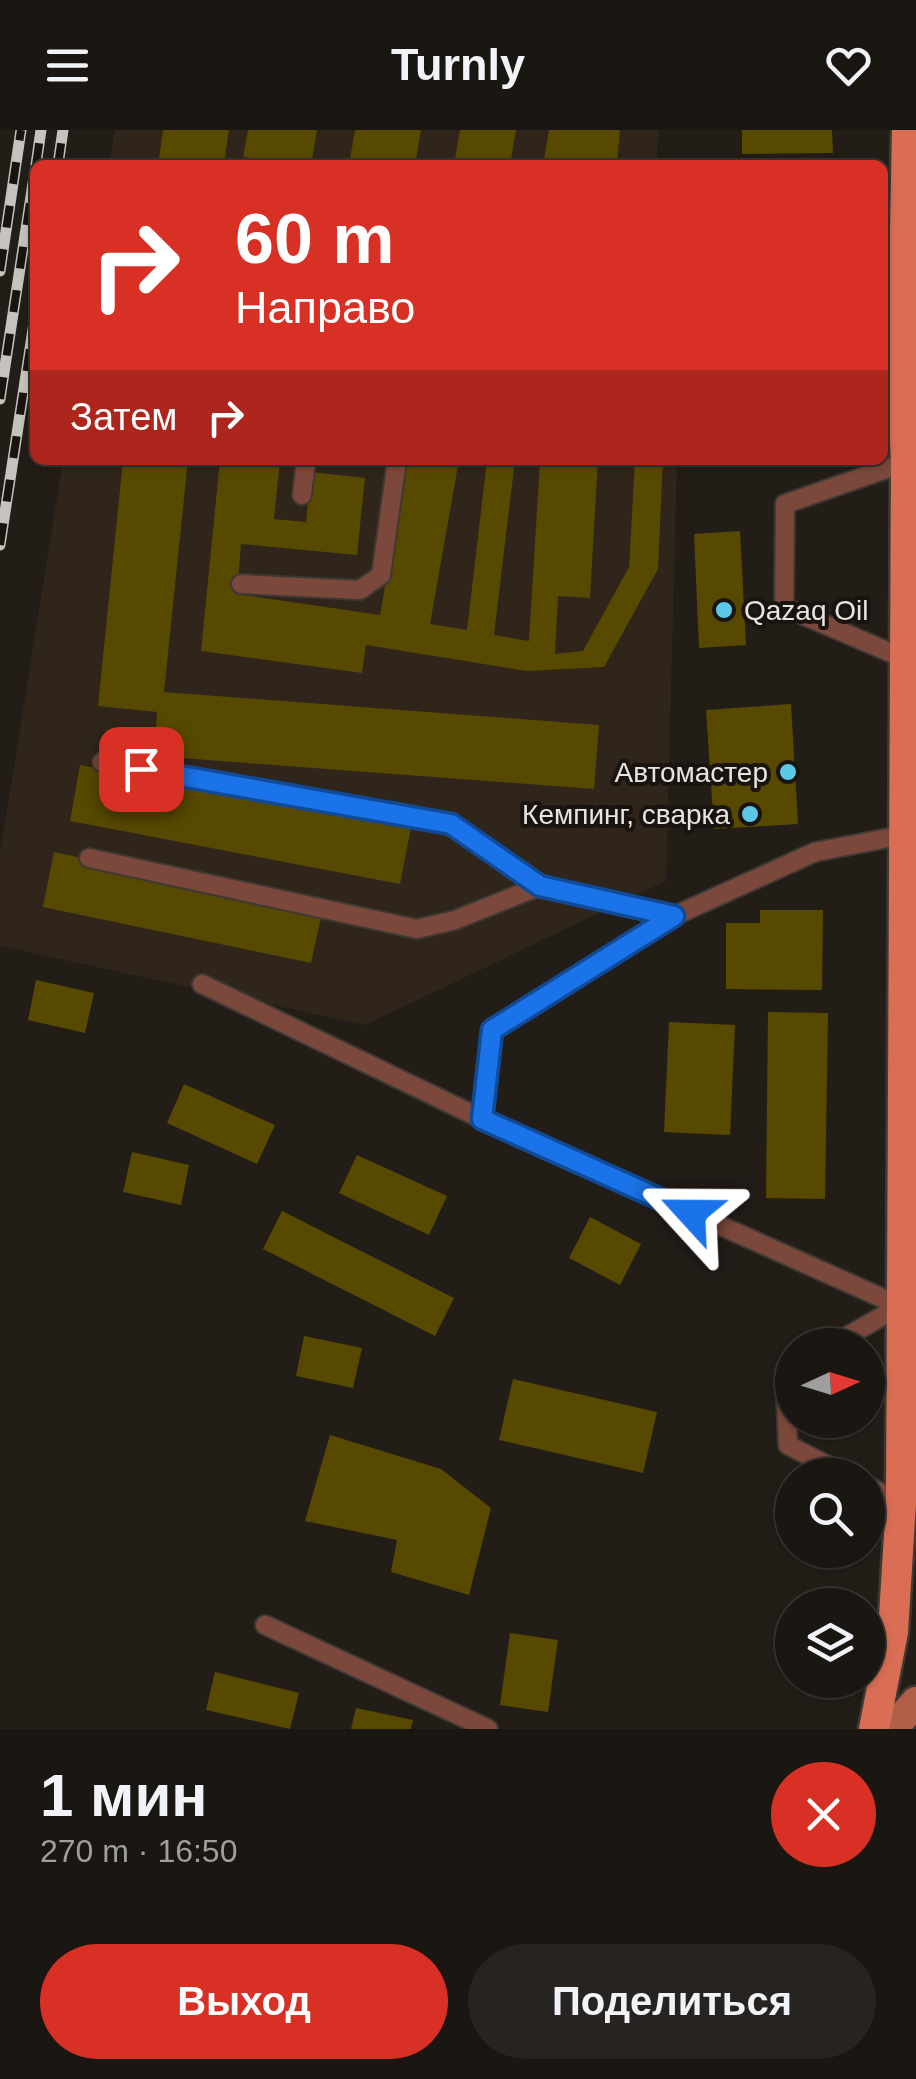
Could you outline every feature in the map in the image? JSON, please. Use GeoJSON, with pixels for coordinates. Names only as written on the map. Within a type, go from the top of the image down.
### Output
{"type":"FeatureCollection","features":[{"type":"Feature","properties":{"kind":"main road"},"geometry":{"type":"LineString","coordinates":[[874,1729],[893,1632],[901,1503],[900,1306],[908,1130],[911,839],[902,658],[906,462],[892,377],[911,336],[907,130]]}},
{"type":"Feature","properties":{"kind":"street"},"geometry":{"type":"LineString","coordinates":[[892,1729],[916,1702]]}},
{"type":"Feature","properties":{"kind":"lane"},"geometry":{"type":"LineString","coordinates":[[902,658],[784,607],[785,504],[906,462]]}},
{"type":"Feature","properties":{"kind":"lane"},"geometry":{"type":"LineString","coordinates":[[302,495],[305,465]]}},
{"type":"Feature","properties":{"kind":"lane"},"geometry":{"type":"LineString","coordinates":[[241,584],[360,590],[373,585],[381,575],[396,465]]}},
{"type":"Feature","properties":{"kind":"lane"},"geometry":{"type":"LineString","coordinates":[[102,762],[451,824],[540,886],[674,916]]}},
{"type":"Feature","properties":{"kind":"lane"},"geometry":{"type":"LineString","coordinates":[[482,1119],[492,1030],[674,916],[815,852],[911,839]]}},
{"type":"Feature","properties":{"kind":"lane"},"geometry":{"type":"LineString","coordinates":[[89,858],[418,929],[455,920],[540,886]]}},
{"type":"Feature","properties":{"kind":"lane"},"geometry":{"type":"LineString","coordinates":[[202,984],[482,1119],[900,1306]]}},
{"type":"Feature","properties":{"kind":"lane"},"geometry":{"type":"LineString","coordinates":[[862,1328],[900,1306]]}},
{"type":"Feature","properties":{"kind":"lane"},"geometry":{"type":"LineString","coordinates":[[788,1438],[788,1445],[813,1458]]}},
{"type":"Feature","properties":{"kind":"lane"},"geometry":{"type":"LineString","coordinates":[[885,1495],[901,1503]]}},
{"type":"Feature","properties":{"kind":"lane"},"geometry":{"type":"LineString","coordinates":[[265,1625],[488,1729]]}},
{"type":"Feature","properties":{"kind":"shaded area"},"geometry":{"type":"Polygon","coordinates":[[[115,130],[659,130],[656,160],[110,160],[115,130]]]}},
{"type":"Feature","properties":{"kind":"shaded area"},"geometry":{"type":"Polygon","coordinates":[[[62,465],[677,465],[666,881],[365,1025],[0,946],[0,854],[62,465]]]}},
{"type":"Feature","properties":{"kind":"building"},"geometry":{"type":"Polygon","coordinates":[[[163,130],[229,130],[225,160],[159,160],[163,130]]]}},
{"type":"Feature","properties":{"kind":"building"},"geometry":{"type":"Polygon","coordinates":[[[248,130],[317,130],[312,160],[243,157],[248,130]]]}},
{"type":"Feature","properties":{"kind":"building"},"geometry":{"type":"Polygon","coordinates":[[[355,130],[421,130],[416,160],[350,160],[355,130]]]}},
{"type":"Feature","properties":{"kind":"building"},"geometry":{"type":"Polygon","coordinates":[[[460,130],[516,130],[511,160],[455,160],[460,130]]]}},
{"type":"Feature","properties":{"kind":"building"},"geometry":{"type":"Polygon","coordinates":[[[549,130],[620,130],[617,160],[544,160],[549,130]]]}},
{"type":"Feature","properties":{"kind":"building"},"geometry":{"type":"Polygon","coordinates":[[[742,130],[832,130],[833,153],[742,154],[742,130]]]}},
{"type":"Feature","properties":{"kind":"building"},"geometry":{"type":"Polygon","coordinates":[[[122,465],[187,465],[164,692],[599,725],[594,789],[154,756],[157,712],[98,706],[122,465]]]}},
{"type":"Feature","properties":{"kind":"building"},"geometry":{"type":"Polygon","coordinates":[[[220,465],[279,465],[274,519],[306,522],[311,472],[365,478],[357,555],[241,544],[237,594],[380,615],[406,465],[458,465],[430,624],[467,630],[486,465],[514,465],[494,635],[529,641],[540,465],[598,465],[590,598],[558,596],[555,654],[583,651],[629,567],[635,465],[663,465],[658,569],[604,667],[527,671],[366,645],[362,673],[201,651],[220,465]]]}},
{"type":"Feature","properties":{"kind":"building"},"geometry":{"type":"Polygon","coordinates":[[[740,531],[746,645],[699,648],[694,534],[740,531]]]}},
{"type":"Feature","properties":{"kind":"building"},"geometry":{"type":"Polygon","coordinates":[[[791,704],[798,824],[714,829],[706,710],[791,704]]]}},
{"type":"Feature","properties":{"kind":"building"},"geometry":{"type":"Polygon","coordinates":[[[80,765],[411,828],[400,884],[70,821],[80,765]]]}},
{"type":"Feature","properties":{"kind":"building"},"geometry":{"type":"Polygon","coordinates":[[[54,852],[323,909],[311,963],[43,907],[54,852]]]}},
{"type":"Feature","properties":{"kind":"building"},"geometry":{"type":"Polygon","coordinates":[[[760,910],[823,910],[822,990],[726,989],[726,923],[760,923],[760,910]]]}},
{"type":"Feature","properties":{"kind":"building"},"geometry":{"type":"Polygon","coordinates":[[[36,980],[94,993],[85,1033],[28,1020],[36,980]]]}},
{"type":"Feature","properties":{"kind":"building"},"geometry":{"type":"Polygon","coordinates":[[[768,1012],[828,1013],[825,1199],[766,1198],[768,1012]]]}},
{"type":"Feature","properties":{"kind":"building"},"geometry":{"type":"Polygon","coordinates":[[[669,1022],[735,1025],[730,1135],[664,1132],[669,1022]]]}},
{"type":"Feature","properties":{"kind":"building"},"geometry":{"type":"Polygon","coordinates":[[[184,1084],[275,1125],[257,1164],[167,1123],[184,1084]]]}},
{"type":"Feature","properties":{"kind":"building"},"geometry":{"type":"Polygon","coordinates":[[[132,1152],[189,1165],[181,1205],[123,1192],[132,1152]]]}},
{"type":"Feature","properties":{"kind":"building"},"geometry":{"type":"Polygon","coordinates":[[[357,1155],[447,1196],[429,1235],[339,1193],[357,1155]]]}},
{"type":"Feature","properties":{"kind":"building"},"geometry":{"type":"Polygon","coordinates":[[[282,1211],[454,1298],[435,1336],[263,1249],[282,1211]]]}},
{"type":"Feature","properties":{"kind":"building"},"geometry":{"type":"Polygon","coordinates":[[[590,1217],[641,1244],[620,1285],[569,1258],[590,1217]]]}},
{"type":"Feature","properties":{"kind":"building"},"geometry":{"type":"Polygon","coordinates":[[[304,1336],[362,1348],[353,1388],[296,1376],[304,1336]]]}},
{"type":"Feature","properties":{"kind":"building"},"geometry":{"type":"Polygon","coordinates":[[[513,1379],[657,1412],[643,1473],[499,1440],[513,1379]]]}},
{"type":"Feature","properties":{"kind":"building"},"geometry":{"type":"Polygon","coordinates":[[[330,1435],[441,1469],[491,1508],[469,1595],[391,1572],[397,1540],[305,1521],[330,1435]]]}},
{"type":"Feature","properties":{"kind":"building"},"geometry":{"type":"Polygon","coordinates":[[[510,1633],[558,1640],[548,1712],[500,1705],[510,1633]]]}},
{"type":"Feature","properties":{"kind":"building"},"geometry":{"type":"Polygon","coordinates":[[[215,1672],[299,1693],[290,1729],[206,1710],[215,1672]]]}},
{"type":"Feature","properties":{"kind":"building"},"geometry":{"type":"Polygon","coordinates":[[[356,1708],[413,1720],[411,1729],[351,1729],[356,1708]]]}},
{"type":"Feature","properties":{"kind":"railway"},"geometry":{"type":"LineString","coordinates":[[0,271],[21,130]]}},
{"type":"Feature","properties":{"kind":"railway"},"geometry":{"type":"LineString","coordinates":[[37,160],[41,130]]}},
{"type":"Feature","properties":{"kind":"railway"},"geometry":{"type":"LineString","coordinates":[[59,160],[63,130]]}},
{"type":"Feature","properties":{"kind":"railway"},"geometry":{"type":"LineString","coordinates":[[0,399],[30,203]]}},
{"type":"Feature","properties":{"kind":"railway"},"geometry":{"type":"LineString","coordinates":[[0,545],[30,349]]}},
{"type":"Feature","properties":{"kind":"place","name":"Qazaq Oil"},"geometry":{"type":"Point","coordinates":[724,610]}},
{"type":"Feature","properties":{"kind":"place","name":"Автомастер"},"geometry":{"type":"Point","coordinates":[788,772]}},
{"type":"Feature","properties":{"kind":"place","name":"Кемпинг, сварка"},"geometry":{"type":"Point","coordinates":[750,814]}},
{"type":"Feature","properties":{"kind":"route"},"geometry":{"type":"LineString","coordinates":[[141,769],[451,824],[540,886],[674,916],[492,1030],[482,1119],[691,1213]]}}]}
